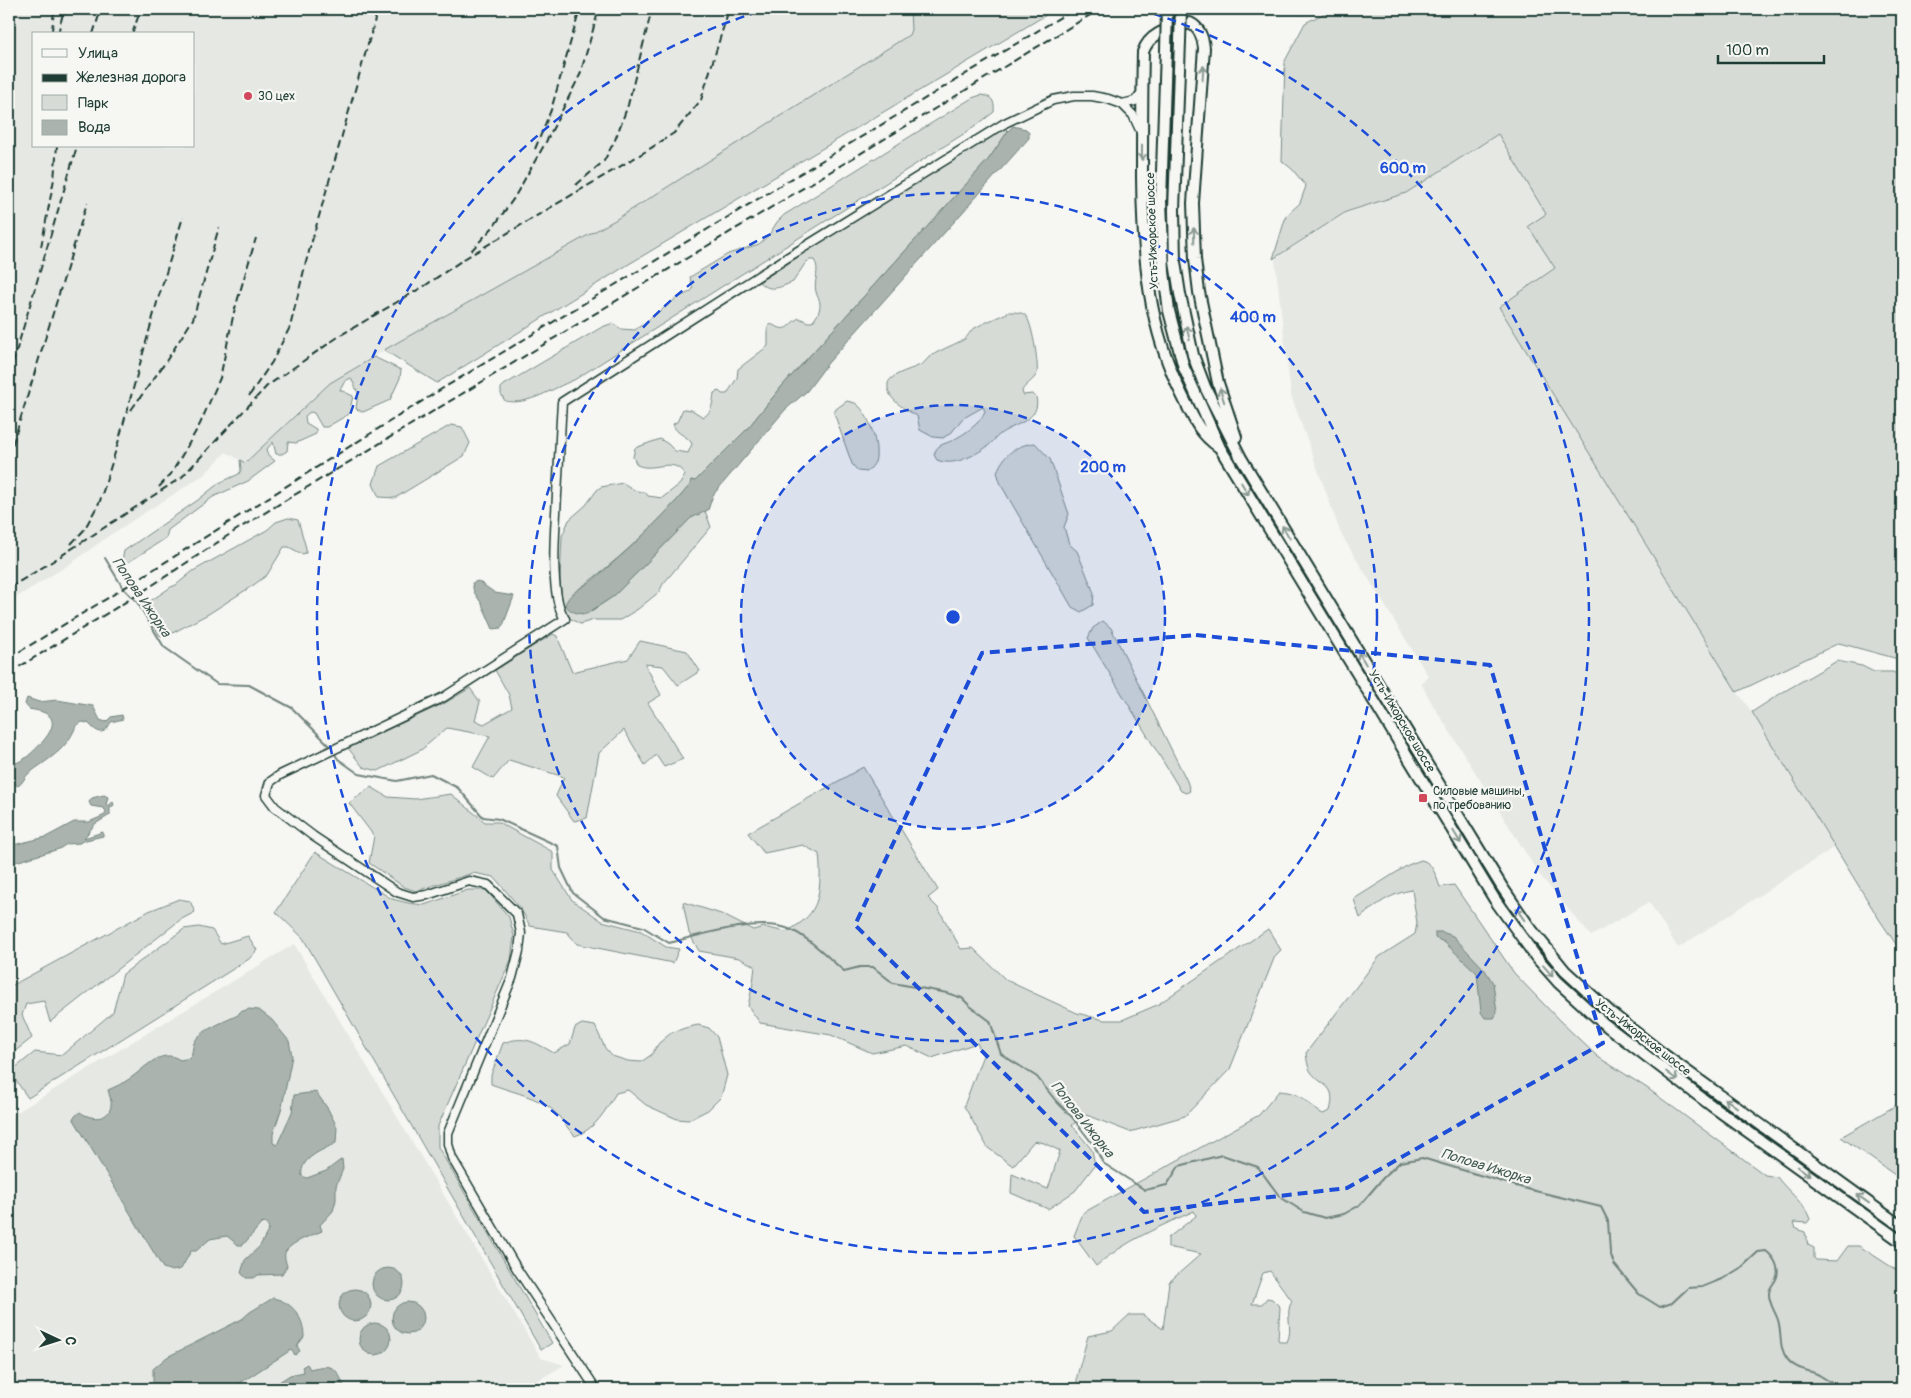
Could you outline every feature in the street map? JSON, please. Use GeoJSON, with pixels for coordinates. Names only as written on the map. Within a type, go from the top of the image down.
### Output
{"type":"FeatureCollection","features":[{"type":"Feature","properties":{"kind":"street","name":"Усть-Ижорское шоссе"},"geometry":{"type":"LineString","coordinates":[[1168,9],[1162,201],[1164,272],[1169,311],[1184,368],[1220,448],[1495,900],[1536,957],[1558,982],[1603,1024],[1712,1106],[1902,1242]]}},
{"type":"Feature","properties":{"kind":"street","name":"Усть-Ижорское шоссе"},"geometry":{"type":"LineString","coordinates":[[1181,9],[1174,210],[1175,262],[1193,355],[1205,387],[1241,458],[1502,887],[1530,928],[1565,971],[1611,1013],[1663,1054],[1902,1227]]}},
{"type":"Feature","properties":{"kind":"street"},"geometry":{"type":"LineString","coordinates":[[1220,448],[1205,437],[1190,412],[1171,373],[1153,315],[1144,255],[1143,52],[1146,44],[1156,34],[1190,23],[1194,25],[1203,39],[1204,48],[1194,203],[1195,259],[1199,292],[1218,383],[1238,442],[1241,458]]}},
{"type":"Feature","properties":{"kind":"street"},"geometry":{"type":"LineString","coordinates":[[1122,104],[1135,101],[1142,93]]}},
{"type":"Feature","properties":{"kind":"street"},"geometry":{"type":"LineString","coordinates":[[596,1389],[517,1269],[452,1158],[448,1144],[448,1133],[512,978],[519,951],[521,933],[517,914],[488,884],[469,881],[427,895],[413,897],[398,892],[313,836],[274,807],[266,796],[270,782],[297,766],[338,749],[444,697],[565,619],[558,597],[554,566],[562,402],[785,259],[1005,123],[1053,100],[1074,96],[1092,96],[1122,104],[1132,115],[1142,135]]}},
{"type":"Feature","properties":{"kind":"highlighted area"},"geometry":{"type":"Polygon","coordinates":[[[1196,635],[1490,665],[1603,1043],[1347,1188],[1144,1212],[855,925],[982,653],[1196,635]]]}},
{"type":"Feature","properties":{"kind":"shaded area"},"geometry":{"type":"Polygon","coordinates":[[[9,9],[910,9],[911,30],[909,35],[615,220],[379,353],[330,383],[245,463],[226,452],[205,474],[110,535],[73,562],[9,602],[9,9]]]}},
{"type":"Feature","properties":{"kind":"shaded area"},"geometry":{"type":"Polygon","coordinates":[[[1498,134],[1547,214],[1555,268],[1499,307],[1737,692],[1752,712],[1836,846],[1678,948],[1649,902],[1591,936],[1539,874],[1430,700],[1421,683],[1429,677],[1341,534],[1291,395],[1275,259],[1346,213],[1406,193],[1498,134]]]}},
{"type":"Feature","properties":{"kind":"shaded area"},"geometry":{"type":"Polygon","coordinates":[[[294,944],[541,1358],[564,1365],[523,1389],[9,1389],[9,1117],[294,944]]]}},
{"type":"Feature","properties":{"kind":"green space"},"geometry":{"type":"Polygon","coordinates":[[[910,9],[1056,9],[629,264],[437,383],[384,350],[615,220],[909,35],[911,30],[910,9]]]}},
{"type":"Feature","properties":{"kind":"green space"},"geometry":{"type":"Polygon","coordinates":[[[1330,9],[1902,9],[1902,660],[1839,643],[1737,692],[1499,307],[1555,268],[1528,226],[1546,214],[1498,134],[1406,193],[1346,212],[1273,259],[1286,216],[1300,203],[1306,186],[1292,169],[1282,161],[1285,61],[1305,23],[1330,9]]]}},
{"type":"Feature","properties":{"kind":"green space"},"geometry":{"type":"Polygon","coordinates":[[[981,95],[992,100],[994,112],[973,128],[574,380],[531,399],[514,402],[505,401],[501,394],[501,388],[504,385],[602,327],[613,323],[621,329],[635,330],[677,298],[690,292],[693,289],[690,277],[728,254],[759,244],[769,235],[784,215],[972,98],[981,95]]]}},
{"type":"Feature","properties":{"kind":"green space"},"geometry":{"type":"Polygon","coordinates":[[[1004,127],[1008,131],[988,160],[783,385],[747,429],[695,481],[691,480],[690,485],[677,500],[634,543],[604,570],[572,594],[577,613],[586,614],[590,612],[614,596],[691,518],[705,511],[711,527],[663,584],[659,592],[638,609],[620,620],[594,620],[580,624],[571,619],[563,609],[560,580],[562,536],[569,520],[586,505],[601,487],[623,483],[636,491],[645,492],[648,496],[662,498],[680,484],[685,475],[675,466],[644,467],[637,465],[633,457],[635,448],[660,439],[675,451],[688,453],[692,444],[673,424],[677,422],[683,409],[692,410],[703,417],[706,415],[712,407],[714,393],[719,391],[722,394],[727,394],[737,378],[738,369],[768,346],[768,327],[771,324],[784,328],[799,318],[812,322],[817,316],[820,301],[815,288],[817,268],[814,260],[806,262],[793,282],[784,286],[772,288],[759,282],[997,128],[1004,127]]]}},
{"type":"Feature","properties":{"kind":"green space"},"geometry":{"type":"Polygon","coordinates":[[[1009,312],[1025,315],[1030,325],[1036,353],[1037,373],[1022,391],[1023,395],[1032,394],[1036,397],[1037,405],[1035,412],[1025,421],[1005,431],[988,446],[970,457],[950,462],[937,460],[934,455],[937,448],[972,428],[983,416],[985,411],[983,407],[962,419],[952,432],[943,438],[933,437],[920,430],[917,416],[890,395],[888,390],[889,380],[922,364],[938,352],[963,340],[975,328],[1009,312]]]}},
{"type":"Feature","properties":{"kind":"green space"},"geometry":{"type":"Polygon","coordinates":[[[374,357],[401,370],[400,378],[390,400],[363,412],[356,409],[358,393],[351,378],[345,381],[340,390],[353,396],[349,414],[327,427],[322,427],[314,413],[310,412],[305,416],[306,423],[316,429],[316,434],[296,443],[288,442],[287,451],[282,454],[276,454],[273,442],[266,450],[268,455],[275,461],[248,481],[213,497],[168,530],[166,538],[127,563],[122,561],[124,551],[198,500],[219,483],[239,474],[241,470],[240,460],[245,463],[330,383],[374,357]]]}},
{"type":"Feature","properties":{"kind":"green space"},"geometry":{"type":"Polygon","coordinates":[[[847,401],[855,403],[860,407],[869,421],[875,439],[875,462],[867,472],[858,471],[852,464],[834,413],[836,409],[847,401]]]}},
{"type":"Feature","properties":{"kind":"green space"},"geometry":{"type":"Polygon","coordinates":[[[451,425],[462,427],[470,443],[464,456],[395,498],[379,497],[373,484],[379,466],[451,425]]]}},
{"type":"Feature","properties":{"kind":"green space"},"geometry":{"type":"Polygon","coordinates":[[[1035,443],[1050,459],[1069,514],[1064,527],[1069,544],[1077,551],[1094,593],[1093,605],[1081,612],[1072,607],[1001,485],[997,472],[1003,460],[1016,448],[1035,443]]]}},
{"type":"Feature","properties":{"kind":"green space"},"geometry":{"type":"Polygon","coordinates":[[[288,518],[298,520],[306,553],[302,554],[289,547],[284,547],[267,575],[255,584],[210,613],[165,637],[159,635],[145,609],[149,602],[176,585],[193,571],[267,530],[276,522],[288,518]]]}},
{"type":"Feature","properties":{"kind":"green space"},"geometry":{"type":"Polygon","coordinates":[[[1103,621],[1111,628],[1187,781],[1190,791],[1186,793],[1181,791],[1088,638],[1093,628],[1103,621]]]}},
{"type":"Feature","properties":{"kind":"green space"},"geometry":{"type":"Polygon","coordinates":[[[553,634],[557,636],[572,672],[628,659],[640,641],[687,651],[700,671],[678,685],[663,666],[645,664],[661,695],[648,703],[683,759],[664,767],[656,755],[645,765],[624,730],[599,753],[587,818],[574,821],[556,796],[564,777],[509,760],[493,779],[473,767],[490,736],[447,728],[421,750],[378,771],[363,767],[348,748],[445,703],[470,688],[480,702],[475,720],[484,724],[512,708],[509,695],[495,670],[553,634]]]}},
{"type":"Feature","properties":{"kind":"green space"},"geometry":{"type":"Polygon","coordinates":[[[1837,661],[1862,666],[1874,672],[1893,672],[1902,677],[1902,953],[1879,919],[1752,712],[1837,661]]]}},
{"type":"Feature","properties":{"kind":"green space"},"geometry":{"type":"Polygon","coordinates":[[[863,767],[938,890],[928,898],[938,908],[961,949],[973,948],[1006,980],[1077,1013],[1104,1020],[1122,1020],[1157,1005],[1268,929],[1281,950],[1275,956],[1230,1069],[1185,1116],[1130,1132],[1086,1115],[1072,1125],[1092,1150],[1095,1165],[1075,1191],[1048,1209],[1011,1193],[1012,1174],[1048,1189],[1060,1151],[1044,1143],[1034,1141],[1013,1166],[988,1148],[964,1106],[983,1055],[977,1043],[932,1058],[907,1046],[872,1053],[831,1035],[760,1023],[748,1006],[755,966],[739,958],[699,951],[689,933],[683,902],[721,914],[753,930],[764,927],[786,932],[804,920],[811,913],[818,897],[819,854],[803,845],[764,853],[748,833],[863,767]]]}},
{"type":"Feature","properties":{"kind":"green space"},"geometry":{"type":"Polygon","coordinates":[[[371,787],[388,797],[415,799],[451,794],[485,822],[498,822],[553,852],[553,870],[572,900],[602,921],[641,931],[666,947],[679,949],[673,963],[577,944],[567,932],[530,926],[521,909],[494,877],[473,873],[416,891],[404,887],[369,863],[374,836],[349,803],[371,787]]]}},
{"type":"Feature","properties":{"kind":"green space"},"geometry":{"type":"Polygon","coordinates":[[[315,852],[392,899],[424,905],[468,890],[486,890],[509,917],[514,936],[511,960],[438,1126],[438,1147],[552,1343],[541,1350],[303,938],[276,912],[315,852]]]}},
{"type":"Feature","properties":{"kind":"green space"},"geometry":{"type":"Polygon","coordinates":[[[1421,860],[1425,861],[1434,871],[1440,887],[1454,885],[1514,973],[1598,1057],[1647,1088],[1765,1175],[1777,1177],[1800,1202],[1810,1219],[1807,1223],[1794,1222],[1796,1229],[1805,1232],[1808,1245],[1814,1248],[1814,1258],[1816,1260],[1837,1261],[1848,1246],[1859,1246],[1901,1273],[1902,1377],[1895,1381],[1902,1389],[1077,1389],[1077,1376],[1088,1336],[1112,1331],[1129,1315],[1143,1315],[1163,1329],[1169,1282],[1201,1254],[1168,1247],[1168,1238],[1196,1216],[1194,1211],[1131,1242],[1096,1266],[1074,1236],[1083,1213],[1259,1115],[1279,1091],[1300,1096],[1323,1114],[1330,1111],[1332,1096],[1330,1091],[1311,1072],[1306,1053],[1379,957],[1415,934],[1417,923],[1412,890],[1397,894],[1378,904],[1360,918],[1354,899],[1408,865],[1421,860]],[[1270,1271],[1263,1273],[1252,1304],[1262,1304],[1267,1298],[1272,1299],[1280,1307],[1278,1340],[1281,1342],[1287,1342],[1289,1337],[1289,1311],[1292,1301],[1270,1271]]]}},
{"type":"Feature","properties":{"kind":"green space"},"geometry":{"type":"Polygon","coordinates":[[[179,899],[190,901],[195,912],[180,920],[50,1022],[44,1001],[26,1004],[22,1015],[32,1038],[9,1056],[9,987],[149,911],[179,899]]]}},
{"type":"Feature","properties":{"kind":"green space"},"geometry":{"type":"Polygon","coordinates":[[[199,927],[212,930],[221,944],[248,936],[257,950],[249,959],[28,1098],[10,1072],[35,1052],[62,1055],[113,1012],[123,974],[184,929],[199,927]]]}},
{"type":"Feature","properties":{"kind":"green space"},"geometry":{"type":"Polygon","coordinates":[[[582,1024],[595,1026],[605,1048],[612,1056],[628,1061],[641,1062],[651,1055],[659,1043],[671,1033],[698,1025],[709,1028],[717,1037],[727,1075],[721,1097],[708,1110],[688,1120],[677,1119],[646,1105],[628,1090],[616,1093],[604,1113],[594,1124],[589,1129],[575,1136],[558,1115],[546,1105],[491,1084],[491,1075],[503,1043],[524,1040],[535,1043],[554,1053],[570,1044],[575,1028],[582,1024]]]}},
{"type":"Feature","properties":{"kind":"green space"},"geometry":{"type":"Polygon","coordinates":[[[1902,1102],[1902,1180],[1841,1137],[1902,1102]]]}},
{"type":"Feature","properties":{"kind":"water"},"geometry":{"type":"Polygon","coordinates":[[[1013,126],[1026,129],[1029,133],[1029,138],[828,363],[807,391],[785,410],[713,495],[708,510],[691,518],[614,596],[586,614],[580,614],[569,609],[565,605],[572,594],[590,582],[643,536],[679,498],[690,485],[691,480],[695,481],[747,429],[783,385],[988,160],[1013,126]]]}},
{"type":"Feature","properties":{"kind":"water"},"geometry":{"type":"Polygon","coordinates":[[[478,581],[495,593],[514,596],[501,628],[493,629],[482,604],[474,592],[472,583],[478,581]]]}},
{"type":"Feature","properties":{"kind":"water"},"geometry":{"type":"Polygon","coordinates":[[[27,698],[39,702],[57,700],[93,706],[100,720],[106,722],[111,717],[122,715],[123,719],[111,722],[103,732],[98,731],[88,723],[82,722],[76,726],[68,742],[62,748],[28,774],[18,786],[9,781],[9,766],[25,758],[37,748],[47,736],[52,723],[51,717],[45,713],[29,709],[25,704],[27,698]]]}},
{"type":"Feature","properties":{"kind":"water"},"geometry":{"type":"Polygon","coordinates":[[[104,795],[108,797],[106,805],[108,806],[113,802],[114,805],[110,808],[110,815],[95,824],[84,838],[103,832],[103,836],[80,843],[67,844],[59,849],[9,864],[9,846],[46,837],[74,822],[89,822],[105,815],[106,811],[103,808],[91,806],[89,802],[92,798],[104,795]]]}},
{"type":"Feature","properties":{"kind":"water"},"geometry":{"type":"Polygon","coordinates":[[[1435,932],[1442,932],[1453,936],[1485,970],[1493,983],[1497,1013],[1494,1018],[1485,1018],[1481,1012],[1477,973],[1444,942],[1435,938],[1435,932]]]}},
{"type":"Feature","properties":{"kind":"water"},"geometry":{"type":"Polygon","coordinates":[[[249,1009],[259,1010],[272,1020],[289,1041],[292,1056],[282,1107],[273,1134],[273,1143],[277,1145],[292,1112],[294,1095],[316,1092],[328,1109],[337,1127],[336,1143],[313,1155],[304,1164],[302,1170],[302,1176],[307,1178],[326,1171],[342,1159],[343,1169],[336,1186],[336,1200],[333,1211],[320,1225],[322,1231],[289,1247],[285,1253],[287,1266],[282,1274],[258,1275],[254,1278],[246,1278],[241,1273],[245,1260],[260,1246],[269,1229],[266,1223],[261,1224],[243,1245],[238,1245],[227,1236],[210,1239],[196,1251],[191,1251],[181,1269],[172,1271],[163,1268],[73,1118],[80,1112],[98,1118],[106,1115],[111,1104],[108,1090],[126,1081],[158,1058],[165,1056],[180,1060],[190,1058],[194,1043],[201,1034],[249,1009]]]}},
{"type":"Feature","properties":{"kind":"water"},"geometry":{"type":"Polygon","coordinates":[[[388,1268],[399,1273],[404,1284],[399,1295],[388,1300],[377,1295],[372,1284],[377,1273],[388,1268]]]}},
{"type":"Feature","properties":{"kind":"water"},"geometry":{"type":"Polygon","coordinates":[[[355,1289],[366,1294],[371,1305],[366,1316],[355,1321],[344,1316],[339,1305],[344,1294],[355,1289]]]}},
{"type":"Feature","properties":{"kind":"water"},"geometry":{"type":"Polygon","coordinates":[[[273,1298],[292,1307],[302,1323],[304,1337],[297,1346],[300,1351],[295,1355],[291,1350],[231,1389],[157,1389],[153,1382],[153,1369],[167,1357],[242,1319],[273,1298]]]}},
{"type":"Feature","properties":{"kind":"water"},"geometry":{"type":"Polygon","coordinates":[[[408,1302],[419,1307],[424,1318],[419,1329],[408,1334],[397,1329],[392,1318],[397,1307],[408,1302]]]}},
{"type":"Feature","properties":{"kind":"water"},"geometry":{"type":"Polygon","coordinates":[[[375,1323],[386,1328],[391,1339],[386,1350],[375,1355],[364,1350],[359,1339],[364,1328],[375,1323]]]}},
{"type":"Feature","properties":{"kind":"water"},"geometry":{"type":"Polygon","coordinates":[[[307,1364],[310,1369],[324,1366],[333,1369],[339,1376],[345,1389],[268,1389],[290,1375],[304,1372],[302,1367],[307,1364]]]}},
{"type":"Feature","properties":{"kind":"waterway","name":"Попова Ижорка"},"geometry":{"type":"LineString","coordinates":[[105,558],[123,588],[137,602],[164,647],[217,684],[249,685],[292,708],[331,747]]}},
{"type":"Feature","properties":{"kind":"waterway","name":"Попова Ижорка"},"geometry":{"type":"LineString","coordinates":[[333,751],[338,759],[359,774],[397,781],[431,774],[458,788],[483,817],[499,819],[558,846],[561,868],[573,893],[604,917],[643,927],[669,943],[746,926],[777,926],[789,929],[803,936],[844,971],[860,967],[873,967],[893,983],[947,993],[962,998],[990,1021],[1001,1054],[1037,1077],[1056,1101],[1072,1117],[1095,1147],[1103,1163],[1145,1190],[1167,1185],[1179,1166],[1222,1155],[1258,1167],[1280,1197],[1304,1212],[1325,1218],[1344,1214],[1360,1205],[1383,1178],[1400,1162],[1422,1158],[1523,1188],[1601,1207],[1608,1221],[1610,1252],[1614,1264],[1639,1294],[1660,1307],[1672,1303],[1688,1288],[1702,1287],[1724,1278],[1742,1267],[1758,1252],[1766,1251],[1774,1260],[1778,1273],[1770,1290],[1769,1298],[1778,1320],[1781,1345],[1785,1355],[1795,1366],[1819,1375],[1843,1389]]}},
{"type":"Feature","properties":{"kind":"railway"},"geometry":{"type":"LineString","coordinates":[[52,31],[54,9]]}},
{"type":"Feature","properties":{"kind":"railway"},"geometry":{"type":"LineString","coordinates":[[58,32],[64,9]]}},
{"type":"Feature","properties":{"kind":"railway"},"geometry":{"type":"LineString","coordinates":[[94,32],[101,9]]}},
{"type":"Feature","properties":{"kind":"railway"},"geometry":{"type":"LineString","coordinates":[[133,32],[141,9]]}},
{"type":"Feature","properties":{"kind":"railway"},"geometry":{"type":"LineString","coordinates":[[249,396],[272,362],[290,327],[306,262],[378,9]]}},
{"type":"Feature","properties":{"kind":"railway"},"geometry":{"type":"LineString","coordinates":[[535,149],[551,110],[580,9]]}},
{"type":"Feature","properties":{"kind":"railway"},"geometry":{"type":"LineString","coordinates":[[471,251],[494,226],[514,198],[547,140],[580,75],[599,9]]}},
{"type":"Feature","properties":{"kind":"railway"},"geometry":{"type":"LineString","coordinates":[[576,185],[604,161],[615,140],[628,105],[652,9]]}},
{"type":"Feature","properties":{"kind":"railway"},"geometry":{"type":"LineString","coordinates":[[9,588],[182,477],[267,386],[341,335],[674,133],[701,100],[729,9]]}},
{"type":"Feature","properties":{"kind":"railway"},"geometry":{"type":"LineString","coordinates":[[9,658],[440,390],[1074,9]]}},
{"type":"Feature","properties":{"kind":"railway"},"geometry":{"type":"LineString","coordinates":[[9,673],[142,592],[238,529],[1100,9]]}},
{"type":"Feature","properties":{"kind":"railway"},"geometry":{"type":"LineString","coordinates":[[41,247],[54,179],[57,148]]}},
{"type":"Feature","properties":{"kind":"railway"},"geometry":{"type":"LineString","coordinates":[[9,376],[76,148]]}},
{"type":"Feature","properties":{"kind":"railway"},"geometry":{"type":"LineString","coordinates":[[9,456],[87,203]]}},
{"type":"Feature","properties":{"kind":"railway"},"geometry":{"type":"LineString","coordinates":[[71,544],[84,530],[100,501],[183,217]]}},
{"type":"Feature","properties":{"kind":"railway"},"geometry":{"type":"LineString","coordinates":[[131,410],[165,363],[193,319],[219,227]]}},
{"type":"Feature","properties":{"kind":"railway"},"geometry":{"type":"LineString","coordinates":[[159,487],[171,474],[200,424],[220,378],[234,312],[256,238]]}},
{"type":"Feature","properties":{"kind":"place","name":"30 цех"},"geometry":{"type":"Point","coordinates":[248,96]}},
{"type":"Feature","properties":{"kind":"place","name":"Силовые машины, по требованию"},"geometry":{"type":"Point","coordinates":[1423,798]}}]}
